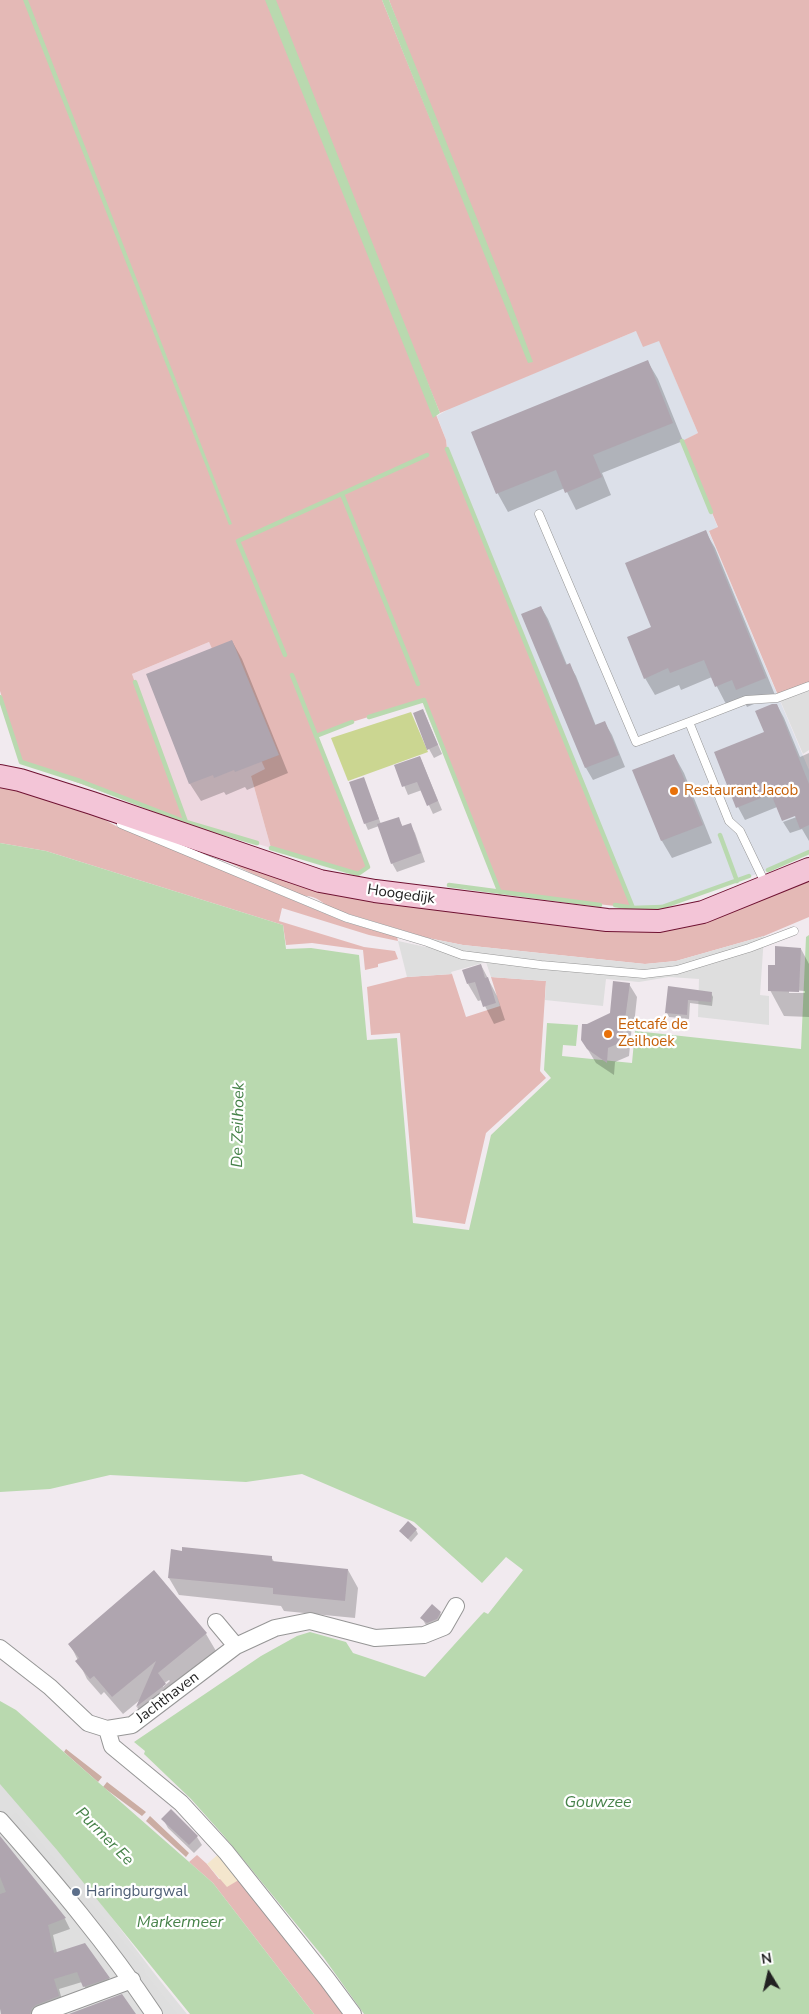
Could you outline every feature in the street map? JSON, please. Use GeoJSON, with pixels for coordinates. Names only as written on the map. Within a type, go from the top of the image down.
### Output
{"type":"FeatureCollection","features":[{"type":"Feature","properties":{"kind":"street","name":"Hoogedijk"},"geometry":{"type":"LineString","coordinates":[[0,776],[20,780],[92,803],[320,881],[440,900],[612,921],[659,921],[703,912],[809,869]]}},
{"type":"Feature","properties":{"kind":"street","name":"Jachthaven"},"geometry":{"type":"LineString","coordinates":[[108,1729],[132,1724],[236,1646],[275,1628],[310,1621],[375,1638],[424,1636],[444,1627],[456,1606]]}},
{"type":"Feature","properties":{"kind":"street"},"geometry":{"type":"LineString","coordinates":[[216,1622],[236,1646]]}},
{"type":"Feature","properties":{"kind":"street"},"geometry":{"type":"LineString","coordinates":[[0,1648],[50,1687],[88,1723],[108,1729],[112,1746],[181,1803],[226,1852],[353,2014]]}},
{"type":"Feature","properties":{"kind":"street"},"geometry":{"type":"LineString","coordinates":[[0,1820],[44,1870],[132,1980],[154,2014]]}},
{"type":"Feature","properties":{"kind":"street"},"geometry":{"type":"LineString","coordinates":[[40,2014],[132,1980]]}},
{"type":"Feature","properties":{"kind":"lane"},"geometry":{"type":"LineString","coordinates":[[539,514],[636,742],[746,700],[777,698],[809,686]]}},
{"type":"Feature","properties":{"kind":"lane"},"geometry":{"type":"LineString","coordinates":[[689,722],[729,821],[740,830],[767,887]]}},
{"type":"Feature","properties":{"kind":"lane"},"geometry":{"type":"LineString","coordinates":[[92,803],[113,820],[347,918],[427,942],[462,955],[541,965],[644,974],[677,970],[749,948],[794,931]]}},
{"type":"Feature","properties":{"kind":"shaded area"},"geometry":{"type":"Polygon","coordinates":[[[0,0],[382,0],[495,278],[389,0],[809,0],[809,689],[780,700],[709,531],[718,527],[682,441],[698,433],[659,341],[643,347],[636,331],[440,413],[341,173],[446,440],[447,449],[633,908],[500,893],[424,700],[352,722],[316,736],[368,867],[358,874],[271,848],[251,776],[265,769],[209,642],[132,674],[186,822],[21,762],[0,691],[0,0]]]}},
{"type":"Feature","properties":{"kind":"shaded area"},"geometry":{"type":"Polygon","coordinates":[[[636,331],[659,340],[698,433],[683,441],[718,528],[709,532],[809,770],[809,852],[768,870],[662,907],[633,908],[447,449],[446,440],[437,416],[452,407],[636,331]]]}},
{"type":"Feature","properties":{"kind":"shaded area"},"geometry":{"type":"Polygon","coordinates":[[[209,642],[266,770],[251,776],[271,848],[186,822],[132,674],[209,642]]]}},
{"type":"Feature","properties":{"kind":"shaded area"},"geometry":{"type":"Polygon","coordinates":[[[809,689],[809,750],[803,754],[780,700],[809,689]]]}},
{"type":"Feature","properties":{"kind":"shaded area"},"geometry":{"type":"Polygon","coordinates":[[[411,712],[428,752],[348,781],[331,738],[411,712]]]}},
{"type":"Feature","properties":{"kind":"shaded area"},"geometry":{"type":"Polygon","coordinates":[[[0,782],[79,806],[116,826],[345,922],[397,937],[398,941],[369,935],[282,908],[279,921],[364,947],[395,951],[398,959],[378,964],[378,967],[365,970],[363,950],[312,943],[286,945],[283,925],[46,851],[0,843],[0,782]]]}},
{"type":"Feature","properties":{"kind":"shaded area"},"geometry":{"type":"Polygon","coordinates":[[[205,851],[498,913],[714,915],[793,888],[809,880],[809,917],[764,936],[676,961],[645,964],[463,945],[428,938],[329,908],[316,898],[299,896],[205,851]]]}},
{"type":"Feature","properties":{"kind":"shaded area"},"geometry":{"type":"Polygon","coordinates":[[[764,936],[760,995],[769,996],[769,1025],[698,1017],[699,979],[669,977],[639,982],[606,979],[603,1006],[545,1000],[546,981],[491,977],[486,962],[451,972],[452,974],[407,977],[398,941],[426,947],[428,938],[463,945],[645,964],[676,961],[764,936]]]}},
{"type":"Feature","properties":{"kind":"shaded area"},"geometry":{"type":"Polygon","coordinates":[[[452,974],[466,1017],[500,1006],[491,977],[546,981],[540,1071],[546,1078],[486,1133],[465,1224],[416,1217],[400,1033],[371,1035],[367,987],[407,977],[452,974]]]}},
{"type":"Feature","properties":{"kind":"shaded area"},"geometry":{"type":"Polygon","coordinates":[[[66,1749],[102,1777],[98,1782],[64,1752],[66,1749]]]}},
{"type":"Feature","properties":{"kind":"shaded area"},"geometry":{"type":"Polygon","coordinates":[[[0,1779],[31,1811],[187,2014],[0,2014],[0,1779]]]}},
{"type":"Feature","properties":{"kind":"shaded area"},"geometry":{"type":"Polygon","coordinates":[[[107,1782],[146,1812],[142,1816],[103,1787],[107,1782]]]}},
{"type":"Feature","properties":{"kind":"shaded area","name":"Haringburgwal"},"geometry":{"type":"Polygon","coordinates":[[[16,1813],[144,1967],[146,1975],[177,2014],[161,2014],[8,1820],[16,1813]]]}},
{"type":"Feature","properties":{"kind":"shaded area"},"geometry":{"type":"Polygon","coordinates":[[[150,1816],[189,1853],[186,1857],[146,1821],[150,1816]]]}},
{"type":"Feature","properties":{"kind":"shaded area"},"geometry":{"type":"Polygon","coordinates":[[[221,1852],[242,1878],[227,1887],[207,1864],[221,1852]]]}},
{"type":"Feature","properties":{"kind":"shaded area"},"geometry":{"type":"Polygon","coordinates":[[[197,1855],[219,1879],[242,1878],[350,2014],[314,2014],[213,1883],[189,1862],[197,1855]]]}},
{"type":"Feature","properties":{"kind":"water"},"geometry":{"type":"Polygon","coordinates":[[[23,0],[28,0],[232,524],[229,525],[23,0]]]}},
{"type":"Feature","properties":{"kind":"water"},"geometry":{"type":"Polygon","coordinates":[[[265,0],[276,0],[440,413],[433,418],[265,0]]]}},
{"type":"Feature","properties":{"kind":"water"},"geometry":{"type":"Polygon","coordinates":[[[382,0],[389,0],[533,362],[528,363],[382,0]]]}},
{"type":"Feature","properties":{"kind":"water","name":"Gouwzee"},"geometry":{"type":"Polygon","coordinates":[[[0,843],[46,851],[283,925],[286,949],[311,948],[359,955],[367,1040],[397,1038],[413,1223],[469,1230],[491,1135],[551,1078],[544,1070],[547,1023],[578,1025],[576,1046],[563,1045],[562,1056],[632,1063],[635,1031],[801,1049],[806,937],[809,935],[809,2014],[364,2014],[324,1958],[224,1836],[191,1799],[134,1742],[261,1656],[297,1636],[310,1632],[346,1642],[353,1653],[425,1677],[484,1612],[488,1614],[523,1570],[506,1557],[482,1583],[414,1522],[302,1474],[246,1482],[110,1475],[50,1489],[0,1492],[0,843]]]}},
{"type":"Feature","properties":{"kind":"water","name":"Markermeer"},"geometry":{"type":"Polygon","coordinates":[[[0,1701],[16,1710],[213,1883],[314,2014],[190,2014],[57,1850],[0,1784],[0,1701]]]}},
{"type":"Feature","properties":{"kind":"building"},"geometry":{"type":"Polygon","coordinates":[[[648,360],[673,423],[593,455],[602,477],[565,493],[556,470],[496,494],[471,432],[648,360]]]}},
{"type":"Feature","properties":{"kind":"building"},"geometry":{"type":"Polygon","coordinates":[[[706,530],[766,678],[736,690],[732,680],[715,687],[704,660],[670,673],[668,668],[644,679],[627,637],[651,627],[625,563],[706,530]]]}},
{"type":"Feature","properties":{"kind":"building"},"geometry":{"type":"Polygon","coordinates":[[[541,606],[566,665],[570,663],[595,725],[605,721],[619,755],[585,768],[521,614],[541,606]]]}},
{"type":"Feature","properties":{"kind":"building"},"geometry":{"type":"Polygon","coordinates":[[[232,640],[279,755],[235,772],[234,770],[214,778],[213,775],[189,784],[146,674],[232,640]]]}},
{"type":"Feature","properties":{"kind":"building"},"geometry":{"type":"Polygon","coordinates":[[[772,704],[777,704],[809,784],[809,825],[800,829],[795,816],[782,821],[771,794],[736,808],[714,752],[764,732],[755,711],[772,704]]]}},
{"type":"Feature","properties":{"kind":"building"},"geometry":{"type":"Polygon","coordinates":[[[423,709],[438,745],[427,750],[413,713],[423,709]]]}},
{"type":"Feature","properties":{"kind":"building"},"geometry":{"type":"Polygon","coordinates":[[[674,754],[703,825],[661,841],[632,770],[674,754]]]}},
{"type":"Feature","properties":{"kind":"building"},"geometry":{"type":"Polygon","coordinates":[[[420,756],[438,801],[427,806],[417,782],[402,787],[394,765],[420,756]]]}},
{"type":"Feature","properties":{"kind":"building"},"geometry":{"type":"Polygon","coordinates":[[[364,777],[379,819],[364,824],[349,782],[364,777]]]}},
{"type":"Feature","properties":{"kind":"building"},"geometry":{"type":"Polygon","coordinates":[[[399,817],[402,826],[411,823],[421,853],[391,864],[377,824],[399,817]]]}},
{"type":"Feature","properties":{"kind":"building"},"geometry":{"type":"Polygon","coordinates":[[[775,946],[801,948],[799,992],[768,991],[768,965],[775,965],[775,946]]]}},
{"type":"Feature","properties":{"kind":"building"},"geometry":{"type":"Polygon","coordinates":[[[481,964],[485,978],[488,977],[496,1003],[483,1007],[475,982],[467,984],[462,970],[481,964]]]}},
{"type":"Feature","properties":{"kind":"building"},"geometry":{"type":"Polygon","coordinates":[[[613,981],[630,983],[622,1042],[608,1048],[607,1063],[587,1049],[581,1040],[582,1024],[587,1024],[610,1013],[613,981]]]}},
{"type":"Feature","properties":{"kind":"building"},"geometry":{"type":"Polygon","coordinates":[[[668,986],[712,992],[711,1002],[688,1000],[687,1015],[665,1013],[668,986]]]}},
{"type":"Feature","properties":{"kind":"building"},"geometry":{"type":"Polygon","coordinates":[[[408,1521],[417,1529],[408,1539],[399,1531],[408,1521]]]}},
{"type":"Feature","properties":{"kind":"building"},"geometry":{"type":"Polygon","coordinates":[[[182,1547],[272,1556],[272,1561],[348,1569],[345,1601],[273,1594],[273,1588],[168,1578],[171,1549],[182,1551],[182,1547]]]}},
{"type":"Feature","properties":{"kind":"building"},"geometry":{"type":"Polygon","coordinates":[[[154,1570],[207,1633],[158,1673],[166,1684],[136,1707],[156,1661],[112,1697],[94,1676],[90,1679],[75,1661],[79,1658],[68,1644],[154,1570]]]}},
{"type":"Feature","properties":{"kind":"building"},"geometry":{"type":"Polygon","coordinates":[[[432,1604],[441,1612],[437,1619],[427,1623],[420,1618],[432,1604]]]}},
{"type":"Feature","properties":{"kind":"building"},"geometry":{"type":"Polygon","coordinates":[[[171,1809],[198,1836],[189,1845],[161,1819],[171,1809]]]}},
{"type":"Feature","properties":{"kind":"building"},"geometry":{"type":"Polygon","coordinates":[[[0,1836],[66,1918],[48,1925],[54,1953],[85,1943],[110,1978],[83,1987],[77,1972],[54,1979],[59,1996],[36,2005],[32,2008],[30,2014],[1,2014],[0,1894],[6,1892],[0,1877],[0,1836]]]}},
{"type":"Feature","properties":{"kind":"building"},"geometry":{"type":"Polygon","coordinates":[[[122,1994],[136,2014],[69,2014],[122,1994]]]}},
{"type":"Feature","properties":{"kind":"waterway"},"geometry":{"type":"LineString","coordinates":[[682,441],[711,512]]}},
{"type":"Feature","properties":{"kind":"waterway"},"geometry":{"type":"LineString","coordinates":[[447,449],[633,908]]}},
{"type":"Feature","properties":{"kind":"waterway"},"geometry":{"type":"LineString","coordinates":[[285,655],[238,541],[427,455]]}},
{"type":"Feature","properties":{"kind":"waterway"},"geometry":{"type":"LineString","coordinates":[[342,494],[418,684]]}},
{"type":"Feature","properties":{"kind":"waterway"},"geometry":{"type":"LineString","coordinates":[[271,848],[358,874],[368,867],[292,675]]}},
{"type":"Feature","properties":{"kind":"waterway"},"geometry":{"type":"LineString","coordinates":[[135,682],[186,822]]}},
{"type":"Feature","properties":{"kind":"waterway"},"geometry":{"type":"LineString","coordinates":[[0,697],[21,762],[80,781],[186,822],[257,843]]}},
{"type":"Feature","properties":{"kind":"waterway"},"geometry":{"type":"LineString","coordinates":[[369,717],[424,700],[500,893]]}},
{"type":"Feature","properties":{"kind":"waterway"},"geometry":{"type":"LineString","coordinates":[[316,736],[352,722]]}},
{"type":"Feature","properties":{"kind":"waterway"},"geometry":{"type":"LineString","coordinates":[[720,835],[737,881]]}},
{"type":"Feature","properties":{"kind":"waterway"},"geometry":{"type":"LineString","coordinates":[[768,870],[809,852]]}},
{"type":"Feature","properties":{"kind":"waterway"},"geometry":{"type":"LineString","coordinates":[[615,905],[633,908],[662,907],[749,876]]}},
{"type":"Feature","properties":{"kind":"waterway"},"geometry":{"type":"LineString","coordinates":[[449,885],[600,905]]}},
{"type":"Feature","properties":{"kind":"place","name":"Restaurant Jacob"},"geometry":{"type":"Point","coordinates":[674,791]}},
{"type":"Feature","properties":{"kind":"place","name":"Eetcafé de Zeilhoek"},"geometry":{"type":"Point","coordinates":[608,1034]}},
{"type":"Feature","properties":{"kind":"place","name":"Haringburgwal"},"geometry":{"type":"Point","coordinates":[76,1892]}},
{"type":"Feature","properties":{"kind":"water label","name":"De Zeilhoek"},"geometry":{"type":"Point","coordinates":[239,1125]}},
{"type":"Feature","properties":{"kind":"water label","name":"Purmer Ee"},"geometry":{"type":"Point","coordinates":[104,1837]}}]}
